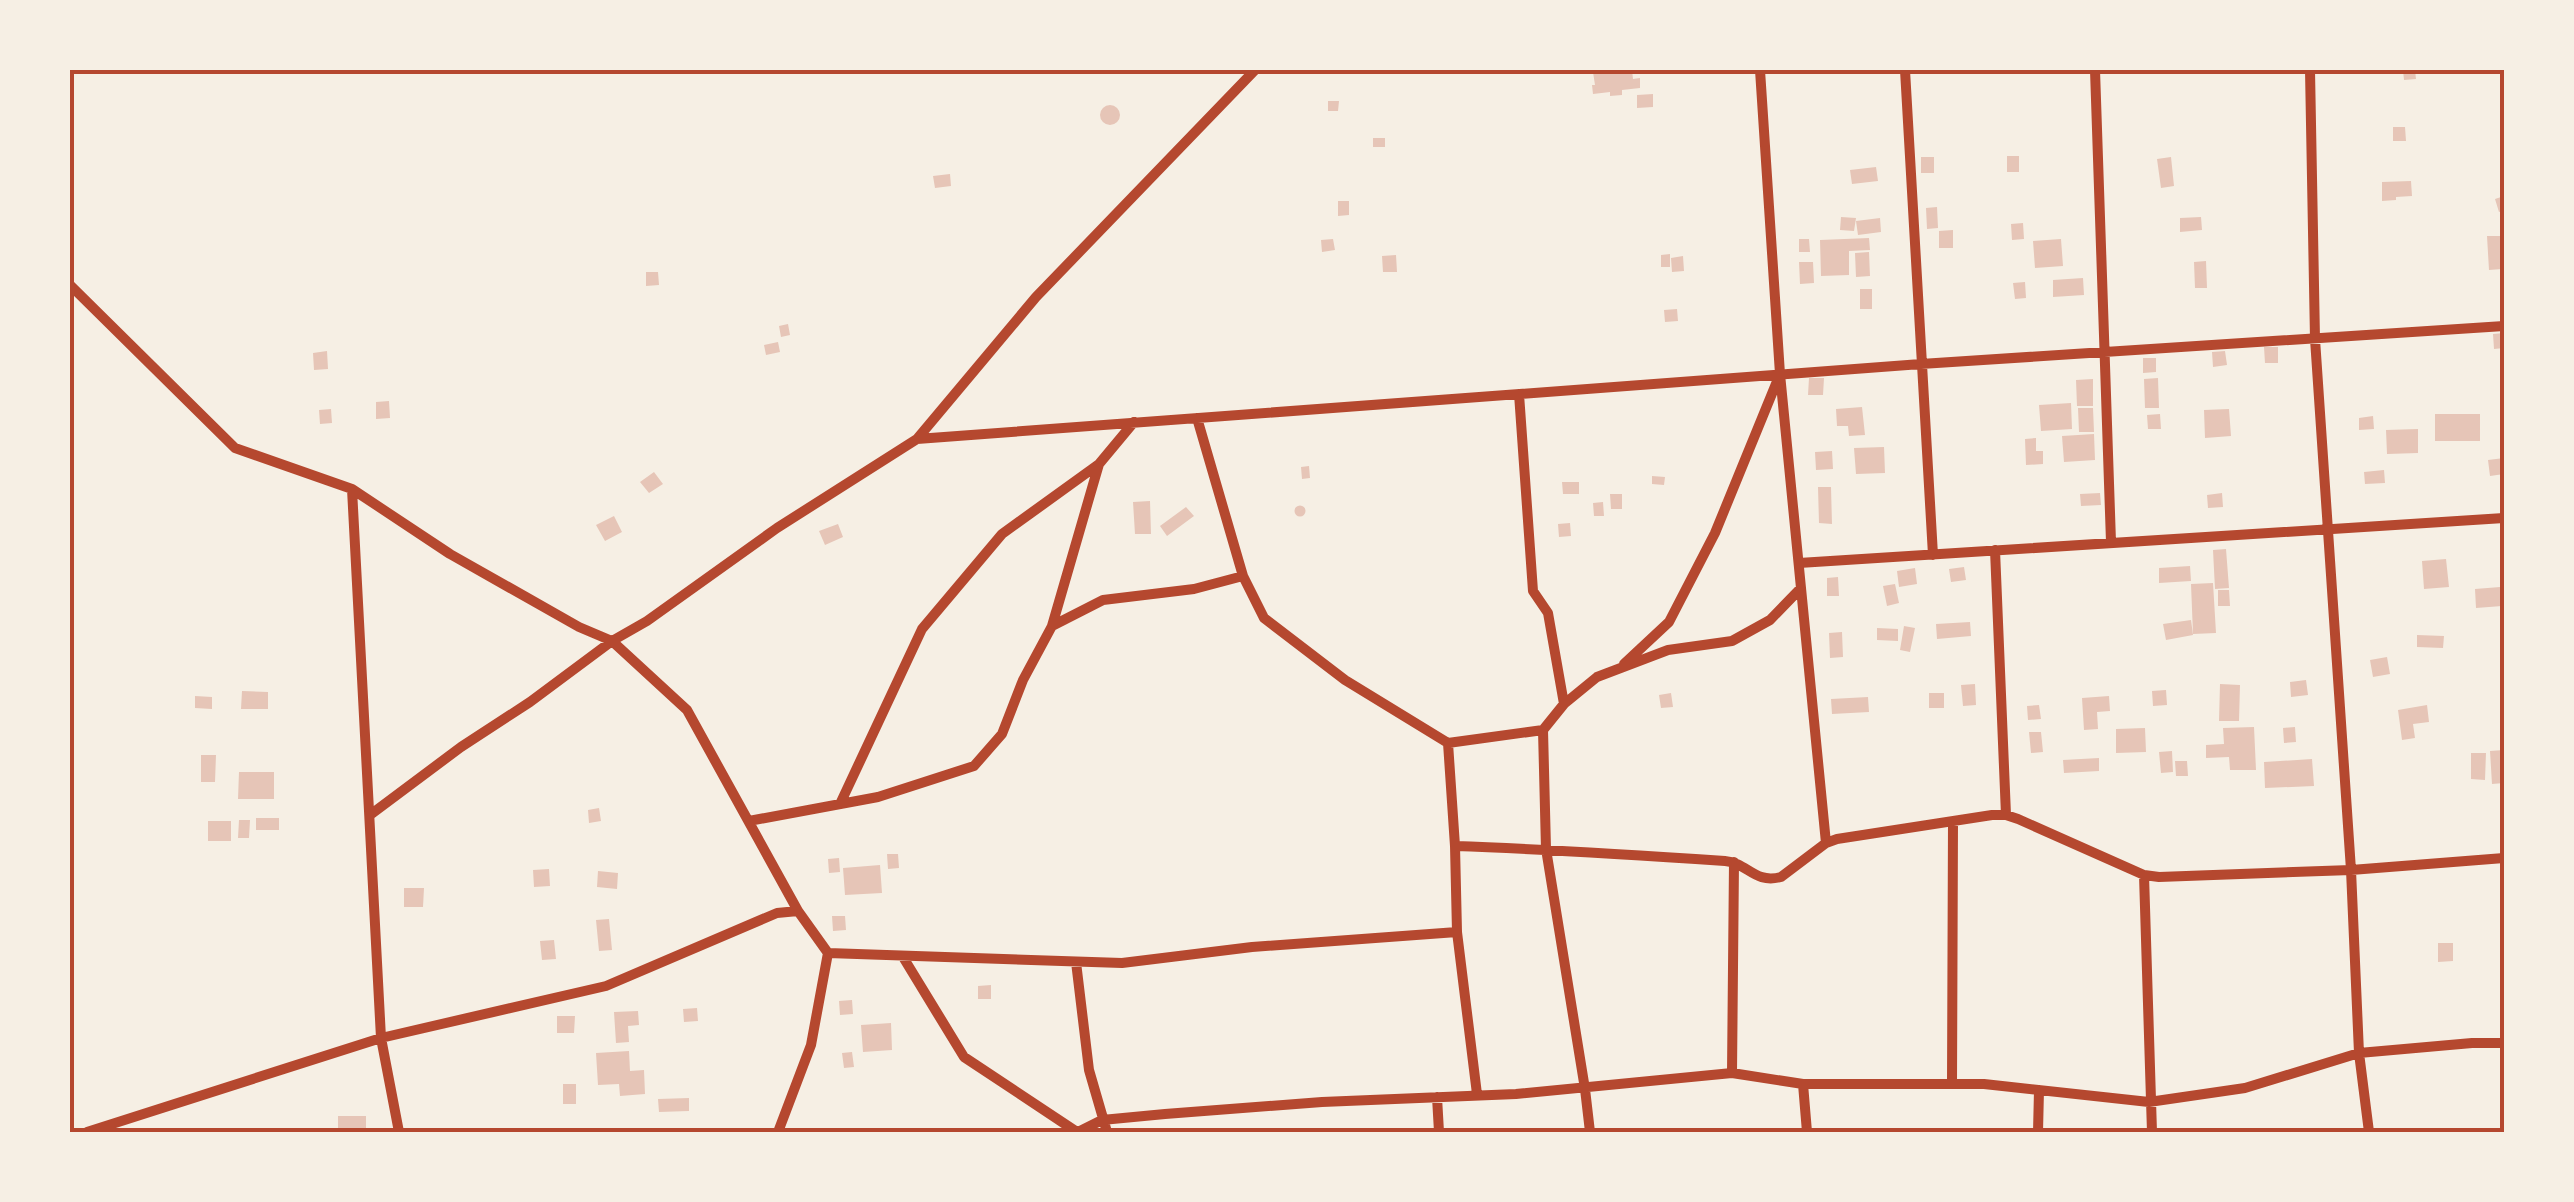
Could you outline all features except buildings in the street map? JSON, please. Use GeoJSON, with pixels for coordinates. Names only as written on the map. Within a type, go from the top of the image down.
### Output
{"type":"FeatureCollection","features":[{"type":"Feature","properties":{"kind":"street"},"geometry":{"type":"LineString","coordinates":[[370,815],[462,746],[648,621],[777,528],[917,439],[1036,296],[1254,70],[1263,70]]}},
{"type":"Feature","properties":{"kind":"street"},"geometry":{"type":"LineString","coordinates":[[1760,70],[1780,374],[1826,842]]}},
{"type":"Feature","properties":{"kind":"street"},"geometry":{"type":"LineString","coordinates":[[1905,70],[1933,555]]}},
{"type":"Feature","properties":{"kind":"street"},"geometry":{"type":"LineString","coordinates":[[2095,70],[2111,542]]}},
{"type":"Feature","properties":{"kind":"street"},"geometry":{"type":"LineString","coordinates":[[2310,70],[2315,338],[2351,870],[2359,1053],[2370,1132]]}},
{"type":"Feature","properties":{"kind":"street"},"geometry":{"type":"LineString","coordinates":[[70,285],[234,448],[352,489],[450,554],[612,642],[686,710],[798,910],[828,953],[811,1046],[778,1132]]}},
{"type":"Feature","properties":{"kind":"street"},"geometry":{"type":"LineString","coordinates":[[917,439],[1780,374],[2504,326]]}},
{"type":"Feature","properties":{"kind":"street"},"geometry":{"type":"LineString","coordinates":[[1620,668],[1670,622],[1715,533],[1780,374]]}},
{"type":"Feature","properties":{"kind":"street"},"geometry":{"type":"LineString","coordinates":[[1519,394],[1533,591],[1548,613],[1564,704]]}},
{"type":"Feature","properties":{"kind":"street"},"geometry":{"type":"LineString","coordinates":[[1197,418],[1242,576],[1264,618],[1345,680],[1448,742],[1543,730]]}},
{"type":"Feature","properties":{"kind":"street"},"geometry":{"type":"LineString","coordinates":[[840,804],[922,630],[1002,534],[1098,464],[1134,422]]}},
{"type":"Feature","properties":{"kind":"street"},"geometry":{"type":"LineString","coordinates":[[749,821],[878,797],[974,766],[1002,734],[1023,680],[1052,626],[1098,464]]}},
{"type":"Feature","properties":{"kind":"street"},"geometry":{"type":"LineString","coordinates":[[352,489],[381,1038],[398,1132]]}},
{"type":"Feature","properties":{"kind":"street"},"geometry":{"type":"LineString","coordinates":[[1799,562],[2504,518]]}},
{"type":"Feature","properties":{"kind":"street"},"geometry":{"type":"LineString","coordinates":[[1995,550],[2006,816]]}},
{"type":"Feature","properties":{"kind":"street"},"geometry":{"type":"LineString","coordinates":[[1052,626],[1102,600],[1194,590],[1242,576]]}},
{"type":"Feature","properties":{"kind":"street"},"geometry":{"type":"LineString","coordinates":[[1590,1132],[1546,849],[1543,730],[1564,704],[1597,677],[1668,650],[1732,641],[1770,620],[1801,588]]}},
{"type":"Feature","properties":{"kind":"street"},"geometry":{"type":"LineString","coordinates":[[1448,742],[1457,932],[1477,1094]]}},
{"type":"Feature","properties":{"kind":"street"},"geometry":{"type":"LineString","coordinates":[[1455,846],[1734,862],[1762,880],[1781,877],[1826,842],[1837,838],[1992,815],[2006,816],[2144,875],[2159,877],[2351,870],[2504,858]]}},
{"type":"Feature","properties":{"kind":"street"},"geometry":{"type":"LineString","coordinates":[[1952,1084],[1954,820]]}},
{"type":"Feature","properties":{"kind":"street"},"geometry":{"type":"LineString","coordinates":[[1732,1073],[1734,862]]}},
{"type":"Feature","properties":{"kind":"street"},"geometry":{"type":"LineString","coordinates":[[2144,875],[2152,1132]]}},
{"type":"Feature","properties":{"kind":"street"},"geometry":{"type":"LineString","coordinates":[[87,1132],[381,1038],[606,986],[777,912],[798,910]]}},
{"type":"Feature","properties":{"kind":"street"},"geometry":{"type":"LineString","coordinates":[[828,953],[1122,963],[1252,947],[1457,932]]}},
{"type":"Feature","properties":{"kind":"street"},"geometry":{"type":"LineString","coordinates":[[903,957],[964,1058],[1077,1132],[1102,1120],[1322,1102],[1586,1088],[1732,1073],[1803,1084],[1952,1084],[2149,1102],[2245,1088],[2359,1053],[2504,1043]]}},
{"type":"Feature","properties":{"kind":"street"},"geometry":{"type":"LineString","coordinates":[[1076,962],[1090,1070],[1107,1132]]}},
{"type":"Feature","properties":{"kind":"street"},"geometry":{"type":"LineString","coordinates":[[1803,1084],[1807,1132]]}},
{"type":"Feature","properties":{"kind":"street"},"geometry":{"type":"LineString","coordinates":[[2038,1132],[2039,1090]]}},
{"type":"Feature","properties":{"kind":"street"},"geometry":{"type":"LineString","coordinates":[[1437,1097],[1439,1132]]}}]}
